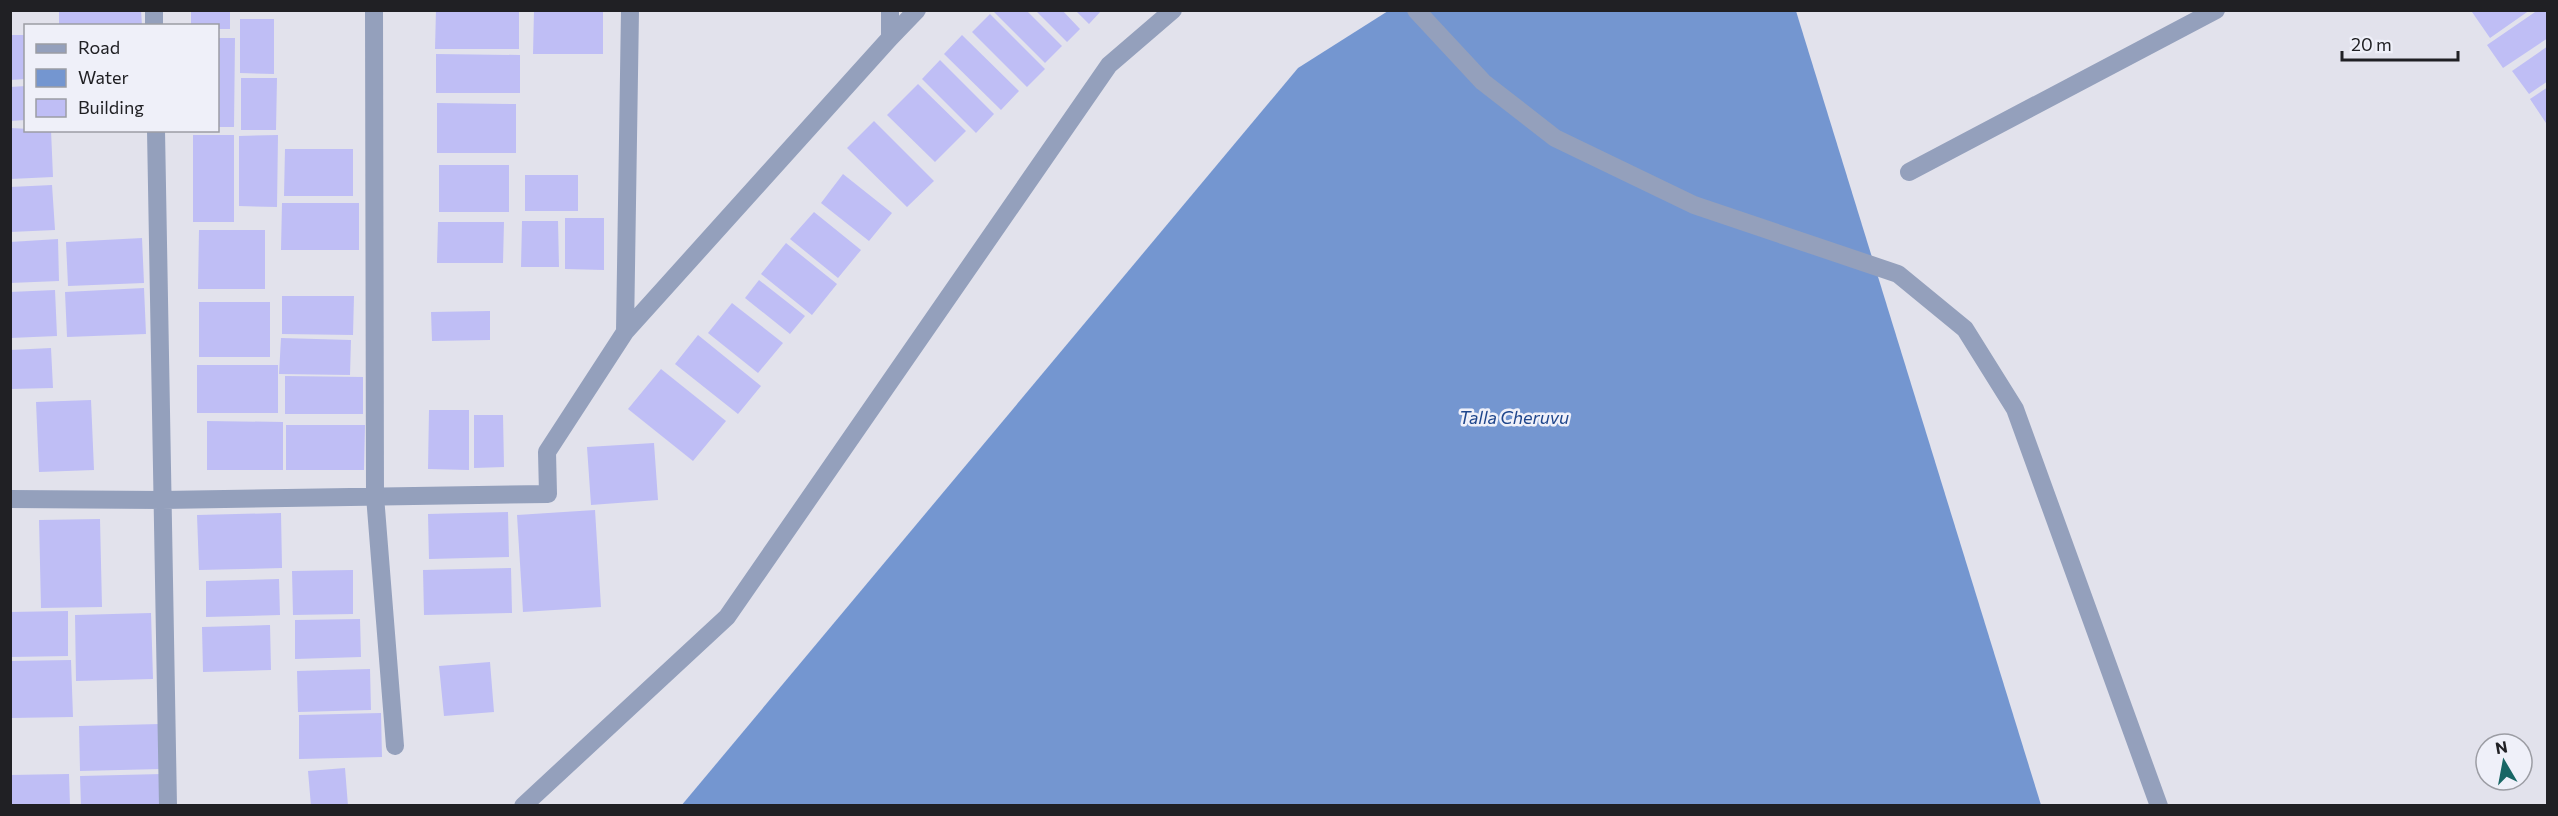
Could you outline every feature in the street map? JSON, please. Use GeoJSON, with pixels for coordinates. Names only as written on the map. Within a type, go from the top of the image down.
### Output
{"type":"FeatureCollection","features":[{"type":"Feature","properties":{"kind":"street"},"geometry":{"type":"LineString","coordinates":[[374,10],[375,496],[395,746]]}},
{"type":"Feature","properties":{"kind":"street"},"geometry":{"type":"LineString","coordinates":[[625,332],[630,10]]}},
{"type":"Feature","properties":{"kind":"street"},"geometry":{"type":"LineString","coordinates":[[890,38],[891,10]]}},
{"type":"Feature","properties":{"kind":"street"},"geometry":{"type":"LineString","coordinates":[[10,499],[162,500],[548,494],[547,452],[625,332],[917,10]]}},
{"type":"Feature","properties":{"kind":"street"},"geometry":{"type":"LineString","coordinates":[[523,806],[727,617],[1109,65],[1173,10]]}},
{"type":"Feature","properties":{"kind":"street"},"geometry":{"type":"LineString","coordinates":[[1416,10],[1483,82],[1555,138],[1694,205],[1898,274],[1965,329],[2015,410],[2159,806]]}},
{"type":"Feature","properties":{"kind":"street"},"geometry":{"type":"LineString","coordinates":[[1909,172],[2216,10]]}},
{"type":"Feature","properties":{"kind":"street"},"geometry":{"type":"LineString","coordinates":[[156,132],[168,806]]}},
{"type":"Feature","properties":{"kind":"water","name":"Talla Cheruvu"},"geometry":{"type":"Polygon","coordinates":[[[1388,11],[1796,11],[2041,805],[681,806],[1298,68],[1388,11]]]}},
{"type":"Feature","properties":{"kind":"building"},"geometry":{"type":"Polygon","coordinates":[[[59,10],[141,10],[142,24],[59,24],[59,10]]]}},
{"type":"Feature","properties":{"kind":"building"},"geometry":{"type":"Polygon","coordinates":[[[191,10],[230,10],[230,29],[219,29],[219,24],[191,24],[191,10]]]}},
{"type":"Feature","properties":{"kind":"building"},"geometry":{"type":"Polygon","coordinates":[[[436,10],[519,10],[519,49],[435,49],[436,10]]]}},
{"type":"Feature","properties":{"kind":"building"},"geometry":{"type":"Polygon","coordinates":[[[534,10],[603,10],[603,54],[533,54],[534,10]]]}},
{"type":"Feature","properties":{"kind":"building"},"geometry":{"type":"Polygon","coordinates":[[[992,10],[1026,10],[1062,46],[1045,63],[992,10]]]}},
{"type":"Feature","properties":{"kind":"building"},"geometry":{"type":"Polygon","coordinates":[[[1035,10],[1062,10],[1080,29],[1067,42],[1035,10]]]}},
{"type":"Feature","properties":{"kind":"building"},"geometry":{"type":"Polygon","coordinates":[[[1075,10],[1102,10],[1089,24],[1075,10]]]}},
{"type":"Feature","properties":{"kind":"building"},"geometry":{"type":"Polygon","coordinates":[[[2474,10],[2530,10],[2490,38],[2472,12],[2474,10]]]}},
{"type":"Feature","properties":{"kind":"building"},"geometry":{"type":"Polygon","coordinates":[[[2538,10],[2548,10],[2548,38],[2503,68],[2487,45],[2538,10]]]}},
{"type":"Feature","properties":{"kind":"building"},"geometry":{"type":"Polygon","coordinates":[[[990,14],[1045,69],[1027,87],[972,32],[990,14]]]}},
{"type":"Feature","properties":{"kind":"building"},"geometry":{"type":"Polygon","coordinates":[[[240,19],[274,19],[274,74],[240,73],[240,19]]]}},
{"type":"Feature","properties":{"kind":"building"},"geometry":{"type":"Polygon","coordinates":[[[10,35],[24,35],[24,79],[10,80],[10,35]]]}},
{"type":"Feature","properties":{"kind":"building"},"geometry":{"type":"Polygon","coordinates":[[[962,35],[1019,91],[1001,110],[944,54],[962,35]]]}},
{"type":"Feature","properties":{"kind":"building"},"geometry":{"type":"Polygon","coordinates":[[[219,38],[235,38],[234,127],[219,127],[219,38]]]}},
{"type":"Feature","properties":{"kind":"building"},"geometry":{"type":"Polygon","coordinates":[[[2548,46],[2548,81],[2529,94],[2512,71],[2548,46]]]}},
{"type":"Feature","properties":{"kind":"building"},"geometry":{"type":"Polygon","coordinates":[[[436,54],[520,55],[520,93],[436,93],[436,54]]]}},
{"type":"Feature","properties":{"kind":"building"},"geometry":{"type":"Polygon","coordinates":[[[940,60],[994,114],[976,133],[922,79],[940,60]]]}},
{"type":"Feature","properties":{"kind":"building"},"geometry":{"type":"Polygon","coordinates":[[[241,78],[277,78],[276,130],[241,130],[241,78]]]}},
{"type":"Feature","properties":{"kind":"building"},"geometry":{"type":"Polygon","coordinates":[[[918,84],[966,131],[935,162],[887,115],[918,84]]]}},
{"type":"Feature","properties":{"kind":"building"},"geometry":{"type":"Polygon","coordinates":[[[24,86],[24,120],[10,121],[10,87],[24,86]]]}},
{"type":"Feature","properties":{"kind":"building"},"geometry":{"type":"Polygon","coordinates":[[[2548,87],[2548,126],[2530,99],[2548,87]]]}},
{"type":"Feature","properties":{"kind":"building"},"geometry":{"type":"Polygon","coordinates":[[[437,103],[516,104],[516,153],[437,153],[437,103]]]}},
{"type":"Feature","properties":{"kind":"building"},"geometry":{"type":"Polygon","coordinates":[[[874,121],[934,181],[907,207],[847,148],[874,121]]]}},
{"type":"Feature","properties":{"kind":"building"},"geometry":{"type":"Polygon","coordinates":[[[10,128],[24,129],[24,132],[51,132],[53,177],[10,179],[10,128]]]}},
{"type":"Feature","properties":{"kind":"building"},"geometry":{"type":"Polygon","coordinates":[[[193,135],[234,135],[234,222],[193,222],[193,135]]]}},
{"type":"Feature","properties":{"kind":"building"},"geometry":{"type":"Polygon","coordinates":[[[278,135],[277,207],[239,206],[239,136],[278,135]]]}},
{"type":"Feature","properties":{"kind":"building"},"geometry":{"type":"Polygon","coordinates":[[[285,149],[353,149],[353,196],[284,196],[285,149]]]}},
{"type":"Feature","properties":{"kind":"building"},"geometry":{"type":"Polygon","coordinates":[[[439,165],[509,165],[509,212],[439,212],[439,165]]]}},
{"type":"Feature","properties":{"kind":"building"},"geometry":{"type":"Polygon","coordinates":[[[843,174],[892,213],[869,241],[821,203],[843,174]]]}},
{"type":"Feature","properties":{"kind":"building"},"geometry":{"type":"Polygon","coordinates":[[[525,175],[578,175],[578,211],[525,211],[525,175]]]}},
{"type":"Feature","properties":{"kind":"building"},"geometry":{"type":"Polygon","coordinates":[[[52,185],[55,230],[10,232],[10,187],[52,185]]]}},
{"type":"Feature","properties":{"kind":"building"},"geometry":{"type":"Polygon","coordinates":[[[282,203],[359,203],[359,250],[281,250],[282,203]]]}},
{"type":"Feature","properties":{"kind":"building"},"geometry":{"type":"Polygon","coordinates":[[[814,212],[861,250],[838,278],[790,239],[814,212]]]}},
{"type":"Feature","properties":{"kind":"building"},"geometry":{"type":"Polygon","coordinates":[[[565,218],[604,218],[604,270],[565,269],[565,218]]]}},
{"type":"Feature","properties":{"kind":"building"},"geometry":{"type":"Polygon","coordinates":[[[522,221],[558,221],[559,267],[521,267],[522,221]]]}},
{"type":"Feature","properties":{"kind":"building"},"geometry":{"type":"Polygon","coordinates":[[[438,222],[504,222],[503,263],[437,263],[438,222]]]}},
{"type":"Feature","properties":{"kind":"building"},"geometry":{"type":"Polygon","coordinates":[[[199,230],[265,230],[265,289],[198,289],[199,230]]]}},
{"type":"Feature","properties":{"kind":"building"},"geometry":{"type":"Polygon","coordinates":[[[142,238],[144,283],[68,286],[66,242],[142,238]]]}},
{"type":"Feature","properties":{"kind":"building"},"geometry":{"type":"Polygon","coordinates":[[[58,239],[59,281],[10,283],[10,242],[58,239]]]}},
{"type":"Feature","properties":{"kind":"building"},"geometry":{"type":"Polygon","coordinates":[[[786,243],[837,284],[812,315],[761,274],[786,243]]]}},
{"type":"Feature","properties":{"kind":"building"},"geometry":{"type":"Polygon","coordinates":[[[759,280],[805,316],[790,334],[745,298],[759,280]]]}},
{"type":"Feature","properties":{"kind":"building"},"geometry":{"type":"Polygon","coordinates":[[[144,288],[146,334],[67,337],[65,292],[144,288]]]}},
{"type":"Feature","properties":{"kind":"building"},"geometry":{"type":"Polygon","coordinates":[[[55,290],[57,336],[10,338],[10,292],[55,290]]]}},
{"type":"Feature","properties":{"kind":"building"},"geometry":{"type":"Polygon","coordinates":[[[282,296],[354,296],[353,335],[282,334],[282,296]]]}},
{"type":"Feature","properties":{"kind":"building"},"geometry":{"type":"Polygon","coordinates":[[[199,302],[270,302],[270,357],[199,357],[199,302]]]}},
{"type":"Feature","properties":{"kind":"building"},"geometry":{"type":"Polygon","coordinates":[[[732,303],[783,343],[758,373],[708,333],[732,303]]]}},
{"type":"Feature","properties":{"kind":"building"},"geometry":{"type":"Polygon","coordinates":[[[490,311],[490,340],[432,341],[431,312],[490,311]]]}},
{"type":"Feature","properties":{"kind":"building"},"geometry":{"type":"Polygon","coordinates":[[[698,335],[761,386],[738,414],[675,364],[698,335]]]}},
{"type":"Feature","properties":{"kind":"building"},"geometry":{"type":"Polygon","coordinates":[[[281,338],[351,340],[350,375],[279,374],[281,338]]]}},
{"type":"Feature","properties":{"kind":"building"},"geometry":{"type":"Polygon","coordinates":[[[51,348],[53,388],[10,389],[10,350],[51,348]]]}},
{"type":"Feature","properties":{"kind":"building"},"geometry":{"type":"Polygon","coordinates":[[[197,365],[278,365],[278,413],[197,413],[197,365]]]}},
{"type":"Feature","properties":{"kind":"building"},"geometry":{"type":"Polygon","coordinates":[[[661,369],[726,421],[693,461],[628,409],[661,369]]]}},
{"type":"Feature","properties":{"kind":"building"},"geometry":{"type":"Polygon","coordinates":[[[285,376],[363,377],[363,414],[285,414],[285,376]]]}},
{"type":"Feature","properties":{"kind":"building"},"geometry":{"type":"Polygon","coordinates":[[[91,400],[94,470],[39,472],[36,402],[91,400]]]}},
{"type":"Feature","properties":{"kind":"building"},"geometry":{"type":"Polygon","coordinates":[[[429,410],[469,410],[469,470],[428,469],[429,410]]]}},
{"type":"Feature","properties":{"kind":"building"},"geometry":{"type":"Polygon","coordinates":[[[474,415],[503,415],[504,467],[474,468],[474,415]]]}},
{"type":"Feature","properties":{"kind":"building"},"geometry":{"type":"Polygon","coordinates":[[[207,421],[283,422],[283,470],[207,470],[207,421]]]}},
{"type":"Feature","properties":{"kind":"building"},"geometry":{"type":"Polygon","coordinates":[[[286,425],[365,425],[364,470],[286,470],[286,425]]]}},
{"type":"Feature","properties":{"kind":"building"},"geometry":{"type":"Polygon","coordinates":[[[654,443],[658,500],[591,505],[587,447],[654,443]]]}},
{"type":"Feature","properties":{"kind":"building"},"geometry":{"type":"Polygon","coordinates":[[[595,510],[601,607],[523,612],[517,515],[595,510]]]}},
{"type":"Feature","properties":{"kind":"building"},"geometry":{"type":"Polygon","coordinates":[[[508,512],[509,557],[429,559],[428,514],[508,512]]]}},
{"type":"Feature","properties":{"kind":"building"},"geometry":{"type":"Polygon","coordinates":[[[281,513],[282,568],[199,570],[197,515],[281,513]]]}},
{"type":"Feature","properties":{"kind":"building"},"geometry":{"type":"Polygon","coordinates":[[[100,519],[102,607],[41,608],[39,520],[100,519]]]}},
{"type":"Feature","properties":{"kind":"building"},"geometry":{"type":"Polygon","coordinates":[[[511,568],[512,613],[424,615],[423,570],[511,568]]]}},
{"type":"Feature","properties":{"kind":"building"},"geometry":{"type":"Polygon","coordinates":[[[353,570],[353,614],[293,615],[292,571],[353,570]]]}},
{"type":"Feature","properties":{"kind":"building"},"geometry":{"type":"Polygon","coordinates":[[[279,579],[280,615],[206,617],[206,581],[279,579]]]}},
{"type":"Feature","properties":{"kind":"building"},"geometry":{"type":"Polygon","coordinates":[[[68,611],[68,656],[10,657],[10,612],[68,611]]]}},
{"type":"Feature","properties":{"kind":"building"},"geometry":{"type":"Polygon","coordinates":[[[151,613],[153,679],[76,681],[75,615],[151,613]]]}},
{"type":"Feature","properties":{"kind":"building"},"geometry":{"type":"Polygon","coordinates":[[[360,619],[361,657],[295,659],[295,620],[360,619]]]}},
{"type":"Feature","properties":{"kind":"building"},"geometry":{"type":"Polygon","coordinates":[[[270,625],[271,670],[203,672],[202,627],[270,625]]]}},
{"type":"Feature","properties":{"kind":"building"},"geometry":{"type":"Polygon","coordinates":[[[71,660],[73,717],[10,718],[10,661],[71,660]]]}},
{"type":"Feature","properties":{"kind":"building"},"geometry":{"type":"Polygon","coordinates":[[[490,662],[494,712],[444,716],[439,666],[490,662]]]}},
{"type":"Feature","properties":{"kind":"building"},"geometry":{"type":"Polygon","coordinates":[[[370,669],[371,710],[298,712],[297,671],[370,669]]]}},
{"type":"Feature","properties":{"kind":"building"},"geometry":{"type":"Polygon","coordinates":[[[381,713],[382,757],[299,759],[299,715],[381,713]]]}},
{"type":"Feature","properties":{"kind":"building"},"geometry":{"type":"Polygon","coordinates":[[[160,724],[161,769],[80,771],[79,726],[160,724]]]}},
{"type":"Feature","properties":{"kind":"building"},"geometry":{"type":"Polygon","coordinates":[[[345,768],[348,806],[311,806],[308,771],[345,768]]]}},
{"type":"Feature","properties":{"kind":"building"},"geometry":{"type":"Polygon","coordinates":[[[69,774],[70,806],[10,806],[10,775],[69,774]]]}},
{"type":"Feature","properties":{"kind":"building"},"geometry":{"type":"Polygon","coordinates":[[[162,774],[163,806],[81,806],[80,776],[162,774]]]}}]}
